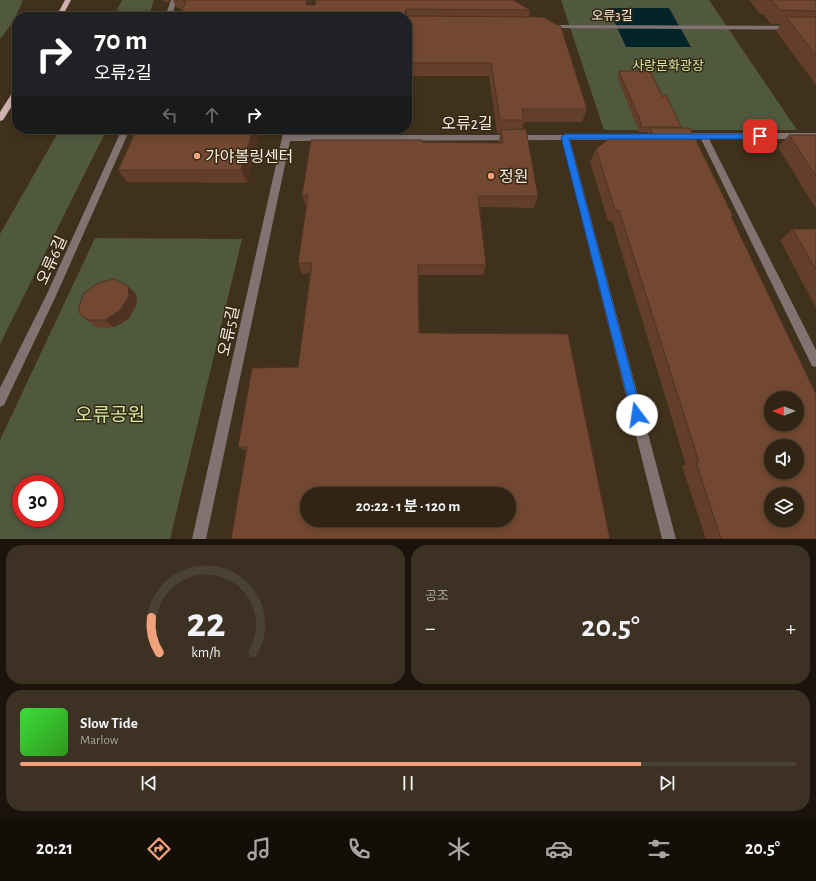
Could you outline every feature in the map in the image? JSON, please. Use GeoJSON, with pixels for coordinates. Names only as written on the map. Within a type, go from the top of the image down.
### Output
{"type":"FeatureCollection","features":[{"type":"Feature","properties":{"kind":"main road"},"geometry":{"type":"LineString","coordinates":[[62,12],[68,0]]}},
{"type":"Feature","properties":{"kind":"main road"},"geometry":{"type":"LineString","coordinates":[[0,118],[12,100]]}},
{"type":"Feature","properties":{"kind":"street"},"geometry":{"type":"LineString","coordinates":[[170,12],[174,0]]}},
{"type":"Feature","properties":{"kind":"street","name":"오류3길"},"geometry":{"type":"LineString","coordinates":[[541,26],[816,28]]}},
{"type":"Feature","properties":{"kind":"street","name":"오류6길"},"geometry":{"type":"LineString","coordinates":[[0,401],[50,298],[124,134]]}},
{"type":"Feature","properties":{"kind":"street","name":"오류2길"},"geometry":{"type":"LineString","coordinates":[[287,134],[632,137]]}},
{"type":"Feature","properties":{"kind":"street","name":"오류5길"},"geometry":{"type":"LineString","coordinates":[[199,539],[287,134]]}},
{"type":"Feature","properties":{"kind":"street"},"geometry":{"type":"LineString","coordinates":[[672,136],[816,136]]}},
{"type":"Feature","properties":{"kind":"street"},"geometry":{"type":"LineString","coordinates":[[704,136],[816,362]]}},
{"type":"Feature","properties":{"kind":"street"},"geometry":{"type":"LineString","coordinates":[[565,137],[669,539]]}},
{"type":"Feature","properties":{"kind":"green space"},"geometry":{"type":"Polygon","coordinates":[[[0,0],[23,0],[18,12],[12,12],[12,24],[0,39],[0,0]]]}},
{"type":"Feature","properties":{"kind":"green space"},"geometry":{"type":"Polygon","coordinates":[[[122,0],[154,0],[150,12],[122,12],[117,10],[122,0]]]}},
{"type":"Feature","properties":{"kind":"green space","name":"사랑문화광장"},"geometry":{"type":"Polygon","coordinates":[[[561,0],[709,0],[797,130],[604,130],[561,0]]]}},
{"type":"Feature","properties":{"kind":"green space"},"geometry":{"type":"Polygon","coordinates":[[[57,134],[105,134],[0,344],[0,234],[57,134]]]}},
{"type":"Feature","properties":{"kind":"green space","name":"오류공원"},"geometry":{"type":"Polygon","coordinates":[[[95,238],[242,239],[170,539],[0,539],[0,440],[95,238]]]}},
{"type":"Feature","properties":{"kind":"water"},"geometry":{"type":"Polygon","coordinates":[[[608,8],[669,8],[691,47],[626,47],[608,8]]]}},
{"type":"Feature","properties":{"kind":"building"},"geometry":{"type":"Polygon","coordinates":[[[183,0],[307,0],[306,5],[315,5],[316,0],[513,0],[530,10],[407,9],[405,12],[181,12],[186,2],[183,0]]]}},
{"type":"Feature","properties":{"kind":"building"},"geometry":{"type":"Polygon","coordinates":[[[772,0],[816,0],[816,11],[780,10],[772,0]]]}},
{"type":"Feature","properties":{"kind":"building"},"geometry":{"type":"Polygon","coordinates":[[[412,16],[543,17],[561,27],[587,109],[522,109],[524,120],[500,120],[491,63],[412,63],[412,16]]]}},
{"type":"Feature","properties":{"kind":"building"},"geometry":{"type":"Polygon","coordinates":[[[786,17],[816,17],[816,55],[786,17]]]}},
{"type":"Feature","properties":{"kind":"building"},"geometry":{"type":"Polygon","coordinates":[[[619,71],[650,71],[663,97],[666,95],[681,127],[642,127],[639,118],[640,116],[638,116],[619,71]]]}},
{"type":"Feature","properties":{"kind":"building"},"geometry":{"type":"Polygon","coordinates":[[[650,128],[690,128],[816,394],[816,539],[721,539],[696,462],[699,462],[619,210],[615,210],[596,149],[615,134],[653,134],[650,128]]]}},
{"type":"Feature","properties":{"kind":"building"},"geometry":{"type":"Polygon","coordinates":[[[526,129],[538,196],[478,196],[486,265],[418,265],[419,333],[568,334],[610,539],[231,539],[247,447],[238,447],[252,368],[298,367],[312,263],[298,263],[308,195],[302,195],[311,140],[422,140],[422,142],[503,143],[501,130],[526,129]]]}},
{"type":"Feature","properties":{"kind":"building","name":"가야볼링센터"},"geometry":{"type":"Polygon","coordinates":[[[135,134],[252,134],[241,170],[118,170],[135,134]]]}},
{"type":"Feature","properties":{"kind":"building"},"geometry":{"type":"Polygon","coordinates":[[[789,135],[816,135],[816,176],[789,135]]]}},
{"type":"Feature","properties":{"kind":"building"},"geometry":{"type":"Polygon","coordinates":[[[793,229],[816,229],[816,270],[793,229]]]}},
{"type":"Feature","properties":{"kind":"building"},"geometry":{"type":"Polygon","coordinates":[[[114,279],[128,286],[129,296],[120,310],[105,320],[89,320],[83,317],[79,312],[79,306],[84,293],[98,283],[114,279]]]}},
{"type":"Feature","properties":{"kind":"place","name":"가야볼링센터"},"geometry":{"type":"Point","coordinates":[197,156]}},
{"type":"Feature","properties":{"kind":"place","name":"정원"},"geometry":{"type":"Point","coordinates":[491,176]}},
{"type":"Feature","properties":{"kind":"route"},"geometry":{"type":"LineString","coordinates":[[637,415],[565,137],[760,136]]}}]}
